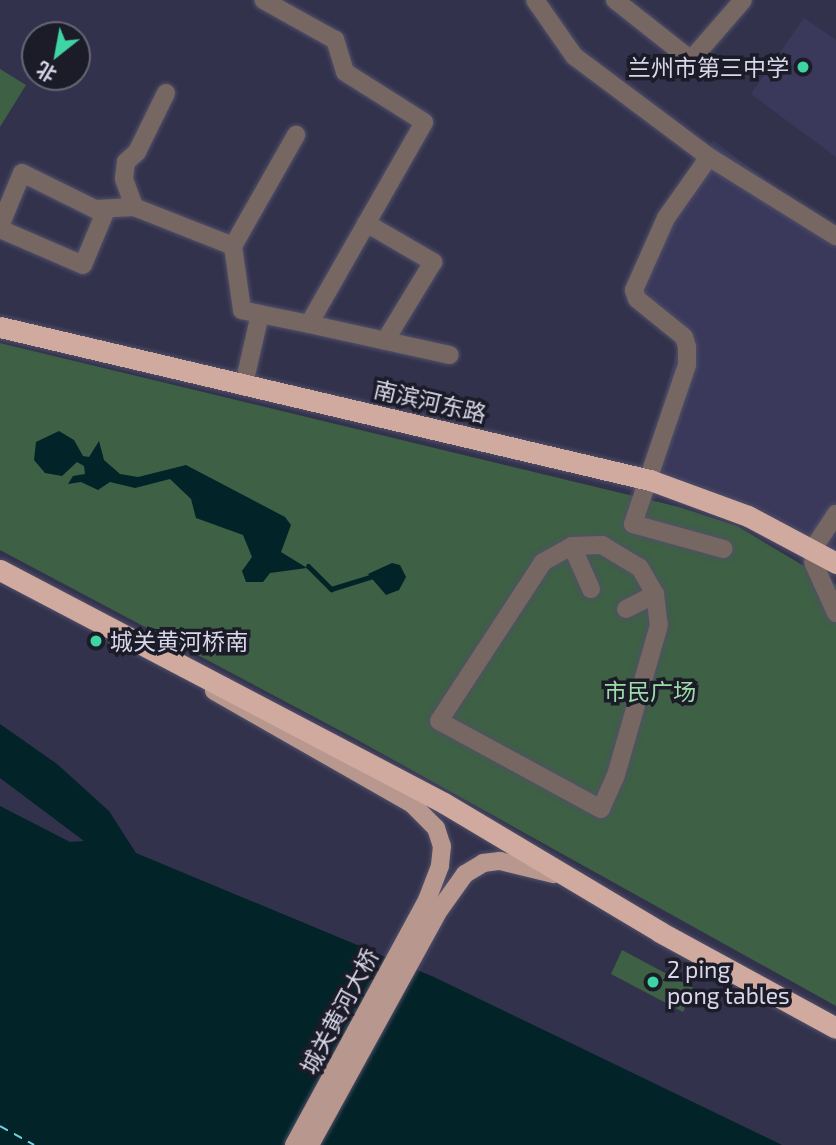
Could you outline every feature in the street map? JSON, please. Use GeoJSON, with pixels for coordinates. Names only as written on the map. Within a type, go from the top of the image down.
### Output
{"type":"FeatureCollection","features":[{"type":"Feature","properties":{"kind":"highway","name":"南滨河东路"},"geometry":{"type":"LineString","coordinates":[[0,327],[650,480],[748,516],[813,556],[836,563]]}},
{"type":"Feature","properties":{"kind":"highway"},"geometry":{"type":"LineString","coordinates":[[0,570],[432,797],[836,1028]]}},
{"type":"Feature","properties":{"kind":"main road"},"geometry":{"type":"LineString","coordinates":[[165,659],[252,717],[412,804],[436,828],[442,846],[433,905]]}},
{"type":"Feature","properties":{"kind":"main road"},"geometry":{"type":"LineString","coordinates":[[433,905],[465,874],[482,863],[500,861],[551,873],[616,904]]}},
{"type":"Feature","properties":{"kind":"main road","name":"城关黄河大桥"},"geometry":{"type":"LineString","coordinates":[[294,1145],[433,905]]}},
{"type":"Feature","properties":{"kind":"main road","name":"城关黄河大桥"},"geometry":{"type":"LineString","coordinates":[[310,1145],[433,905]]}},
{"type":"Feature","properties":{"kind":"street"},"geometry":{"type":"LineString","coordinates":[[263,0],[335,40],[345,72],[424,122],[309,324]]}},
{"type":"Feature","properties":{"kind":"street"},"geometry":{"type":"LineString","coordinates":[[534,0],[574,56],[709,158],[836,236]]}},
{"type":"Feature","properties":{"kind":"street"},"geometry":{"type":"LineString","coordinates":[[615,0],[691,60],[743,0]]}},
{"type":"Feature","properties":{"kind":"street"},"geometry":{"type":"LineString","coordinates":[[134,207],[124,179],[126,162],[137,152],[166,93]]}},
{"type":"Feature","properties":{"kind":"street"},"geometry":{"type":"LineString","coordinates":[[296,135],[233,246],[242,310],[450,355]]}},
{"type":"Feature","properties":{"kind":"street"},"geometry":{"type":"LineString","coordinates":[[709,158],[666,218],[634,290],[637,299],[684,338],[687,365],[633,524],[724,549]]}},
{"type":"Feature","properties":{"kind":"street"},"geometry":{"type":"LineString","coordinates":[[106,210],[83,265],[0,228],[22,173],[106,210],[134,207],[233,246]]}},
{"type":"Feature","properties":{"kind":"street"},"geometry":{"type":"LineString","coordinates":[[366,223],[433,262],[385,341]]}},
{"type":"Feature","properties":{"kind":"street"},"geometry":{"type":"LineString","coordinates":[[244,384],[260,314]]}},
{"type":"Feature","properties":{"kind":"street"},"geometry":{"type":"LineString","coordinates":[[836,514],[813,556],[836,613]]}},
{"type":"Feature","properties":{"kind":"street"},"geometry":{"type":"LineString","coordinates":[[602,545],[640,568],[655,594],[659,625],[616,775],[601,808],[439,721],[543,562],[572,546],[602,545]]}},
{"type":"Feature","properties":{"kind":"street"},"geometry":{"type":"LineString","coordinates":[[572,546],[591,589]]}},
{"type":"Feature","properties":{"kind":"street"},"geometry":{"type":"LineString","coordinates":[[626,609],[655,594]]}},
{"type":"Feature","properties":{"kind":"shaded area","name":"兰州市第三中学"},"geometry":{"type":"Polygon","coordinates":[[[804,18],[836,40],[836,157],[751,94],[804,18]]]}},
{"type":"Feature","properties":{"kind":"shaded area"},"geometry":{"type":"Polygon","coordinates":[[[713,140],[836,233],[836,559],[645,471],[678,344],[627,290],[713,140]]]}},
{"type":"Feature","properties":{"kind":"shaded area"},"geometry":{"type":"Polygon","coordinates":[[[59,431],[74,440],[83,456],[89,457],[99,441],[104,460],[120,474],[138,477],[186,465],[285,517],[291,525],[281,552],[307,568],[270,573],[263,582],[246,582],[242,571],[252,557],[243,535],[196,518],[191,499],[170,479],[135,488],[110,482],[98,490],[81,482],[68,484],[73,476],[85,474],[84,466],[77,462],[62,476],[45,473],[34,460],[36,442],[59,431]]]}},
{"type":"Feature","properties":{"kind":"shaded area"},"geometry":{"type":"Polygon","coordinates":[[[392,563],[400,565],[406,577],[399,590],[386,595],[368,574],[392,563]]]}},
{"type":"Feature","properties":{"kind":"shaded area"},"geometry":{"type":"Polygon","coordinates":[[[0,724],[57,764],[109,811],[136,853],[434,977],[782,1145],[0,1145],[0,806],[70,842],[84,841],[0,778],[0,724]]]}},
{"type":"Feature","properties":{"kind":"green space"},"geometry":{"type":"Polygon","coordinates":[[[0,69],[21,82],[22,91],[0,127],[0,69]]]}},
{"type":"Feature","properties":{"kind":"green space","name":"市民广场"},"geometry":{"type":"Polygon","coordinates":[[[0,343],[679,507],[737,526],[836,585],[836,1006],[352,737],[0,550],[0,343]]]}},
{"type":"Feature","properties":{"kind":"green space","name":"2 ping pong tables"},"geometry":{"type":"Polygon","coordinates":[[[622,950],[695,989],[683,1012],[611,974],[622,950]]]}},
{"type":"Feature","properties":{"kind":"waterway"},"geometry":{"type":"LineString","coordinates":[[308,566],[331,589],[370,577]]}},
{"type":"Feature","properties":{"kind":"ferry route"},"geometry":{"type":"LineString","coordinates":[[0,1126],[34,1145]]}},
{"type":"Feature","properties":{"kind":"place","name":"兰州市第三中学"},"geometry":{"type":"Point","coordinates":[803,67]}},
{"type":"Feature","properties":{"kind":"place","name":"城关黄河桥南"},"geometry":{"type":"Point","coordinates":[96,641]}},
{"type":"Feature","properties":{"kind":"place","name":"2 ping pong tables"},"geometry":{"type":"Point","coordinates":[653,982]}}]}
